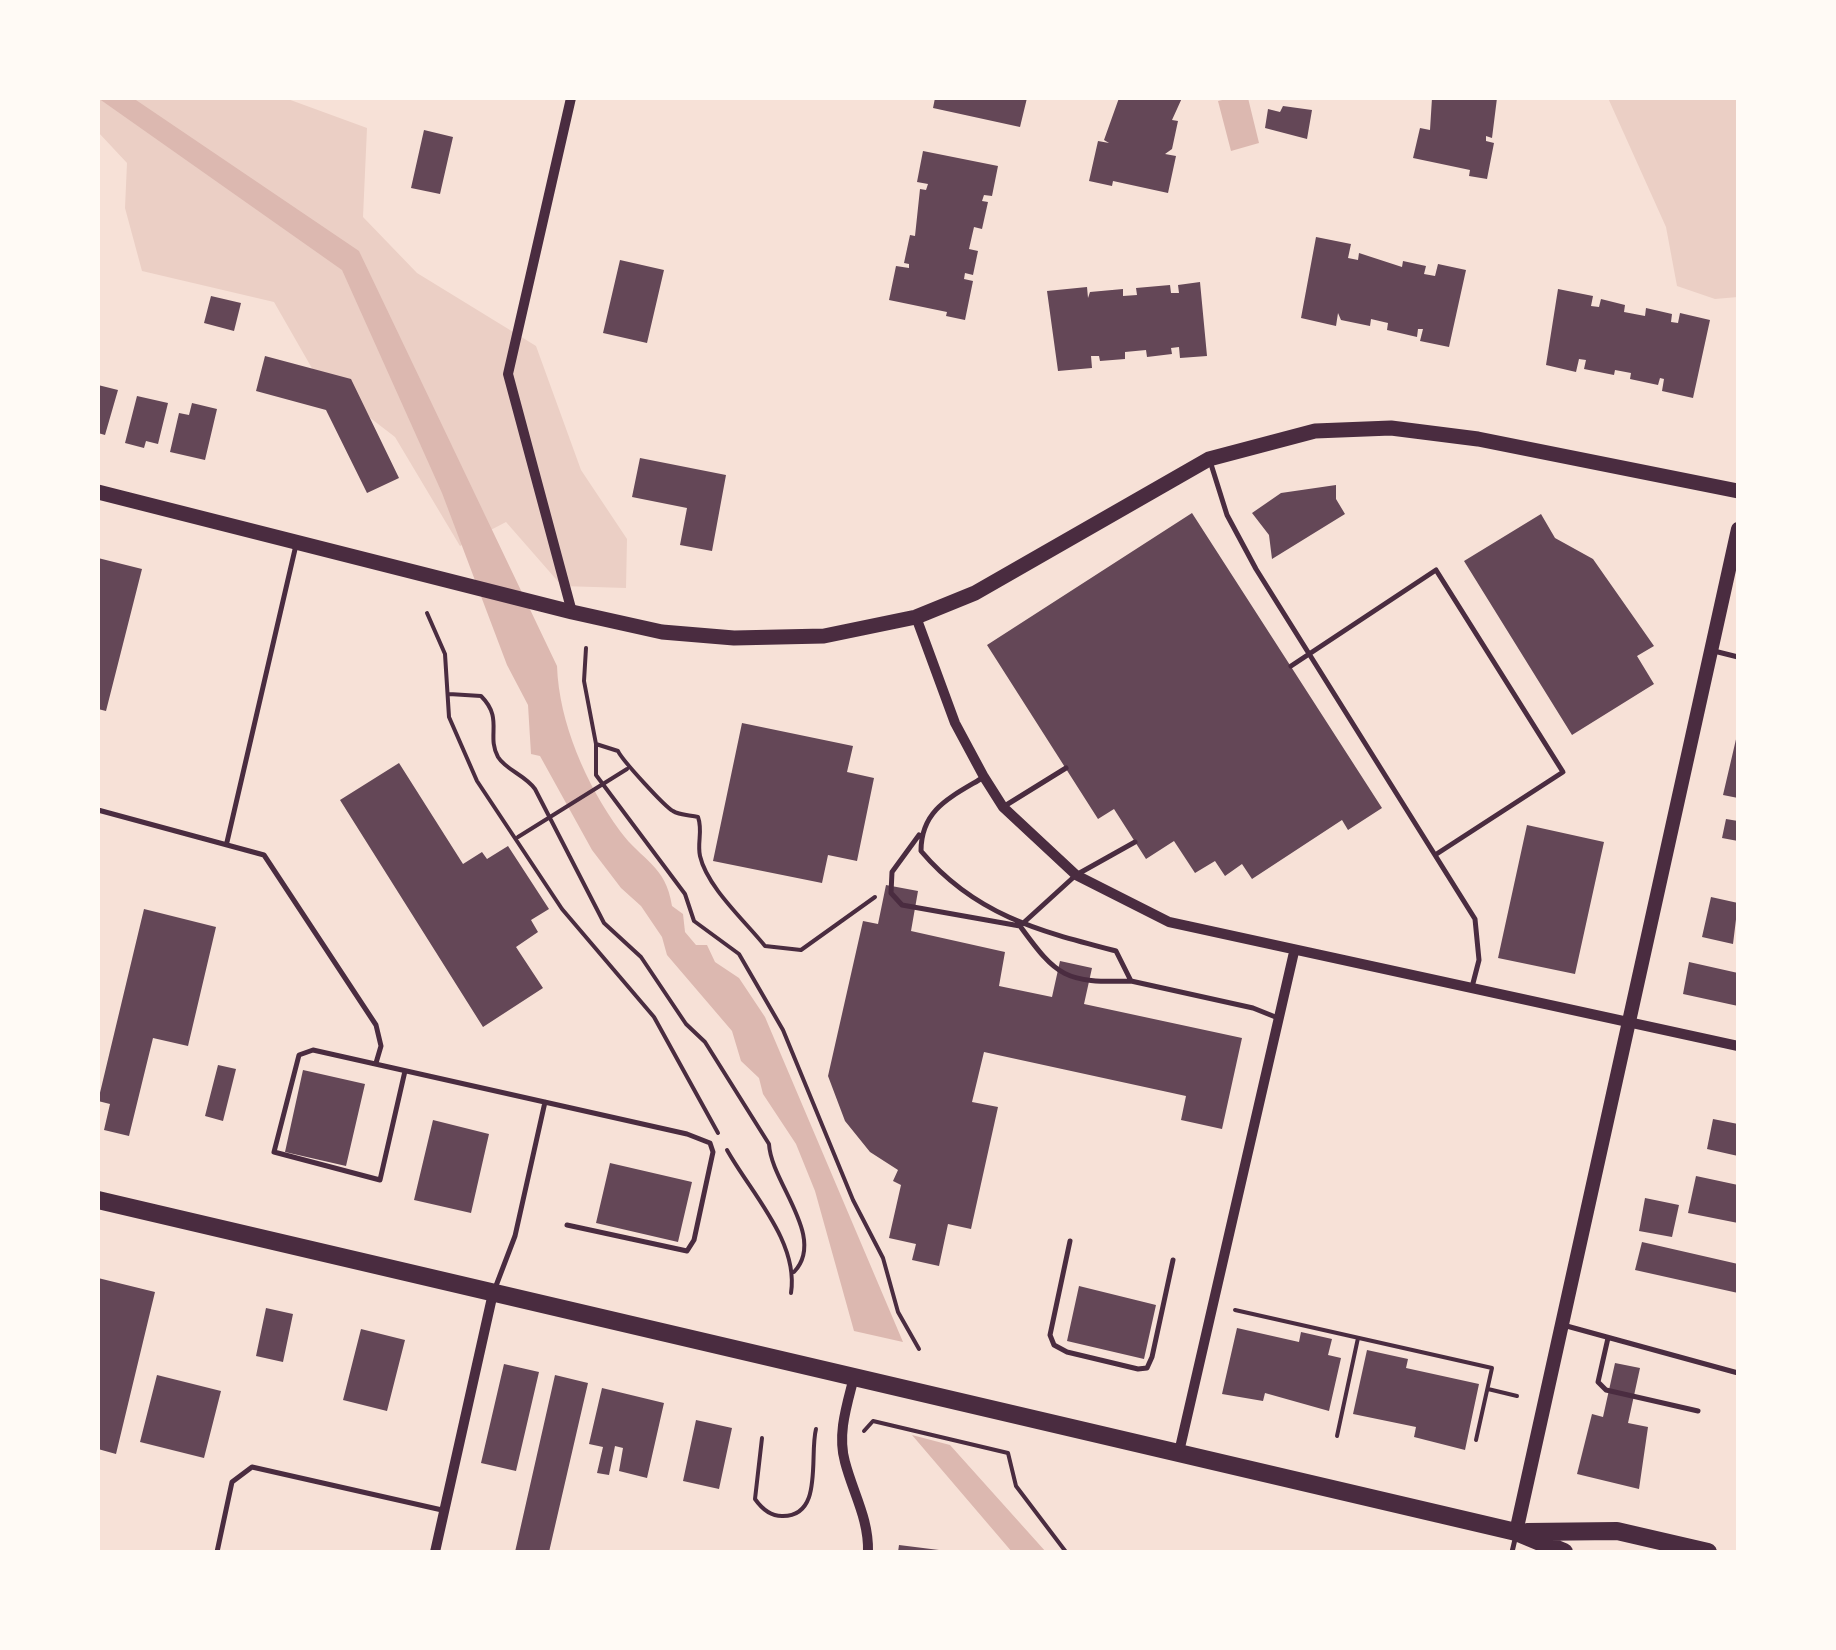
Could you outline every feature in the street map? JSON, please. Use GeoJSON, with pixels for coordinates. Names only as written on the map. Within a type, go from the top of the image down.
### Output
{"type":"FeatureCollection","features":[{"type":"Feature","properties":{"kind":"highway"},"geometry":{"type":"LineString","coordinates":[[98,1200],[1516,1532],[1564,1552]]}},
{"type":"Feature","properties":{"kind":"highway"},"geometry":{"type":"LineString","coordinates":[[1516,1532],[1617,1531],[1708,1552]]}},
{"type":"Feature","properties":{"kind":"main road"},"geometry":{"type":"LineString","coordinates":[[98,492],[572,612],[662,632],[734,638],[824,636],[916,617],[975,593],[1210,459],[1315,431],[1391,428],[1478,439],[1738,491]]}},
{"type":"Feature","properties":{"kind":"street"},"geometry":{"type":"LineString","coordinates":[[571,98],[508,374],[572,612]]}},
{"type":"Feature","properties":{"kind":"street"},"geometry":{"type":"LineString","coordinates":[[1516,1532],[1738,529]]}},
{"type":"Feature","properties":{"kind":"street"},"geometry":{"type":"LineString","coordinates":[[916,617],[955,723],[984,777],[1003,807],[1076,875],[1169,922],[1738,1046]]}},
{"type":"Feature","properties":{"kind":"street"},"geometry":{"type":"LineString","coordinates":[[1179,1452],[1294,952]]}},
{"type":"Feature","properties":{"kind":"street"},"geometry":{"type":"LineString","coordinates":[[435,1552],[492,1293]]}},
{"type":"Feature","properties":{"kind":"street"},"geometry":{"type":"LineString","coordinates":[[854,1377],[841,1430],[844,1459],[861,1507],[868,1552]]}},
{"type":"Feature","properties":{"kind":"lane"},"geometry":{"type":"LineString","coordinates":[[1210,459],[1227,515],[1475,919],[1478,960],[1472,990]]}},
{"type":"Feature","properties":{"kind":"lane"},"geometry":{"type":"LineString","coordinates":[[227,842],[296,545]]}},
{"type":"Feature","properties":{"kind":"lane"},"geometry":{"type":"LineString","coordinates":[[1290,666],[1436,570],[1563,772],[1436,855]]}},
{"type":"Feature","properties":{"kind":"lane"},"geometry":{"type":"LineString","coordinates":[[1712,650],[1738,657]]}},
{"type":"Feature","properties":{"kind":"lane"},"geometry":{"type":"LineString","coordinates":[[1003,807],[1066,768]]}},
{"type":"Feature","properties":{"kind":"lane"},"geometry":{"type":"LineString","coordinates":[[984,777],[931,810],[921,832],[892,872],[891,893],[902,905],[1020,926],[1116,951],[1131,981]]}},
{"type":"Feature","properties":{"kind":"lane"},"geometry":{"type":"LineString","coordinates":[[98,810],[264,855],[376,1025],[380,1046],[376,1063]]}},
{"type":"Feature","properties":{"kind":"lane"},"geometry":{"type":"LineString","coordinates":[[921,832],[921,851],[942,876],[1020,926],[1052,969],[1096,982],[1131,981],[1253,1008],[1278,1018]]}},
{"type":"Feature","properties":{"kind":"lane"},"geometry":{"type":"LineString","coordinates":[[1020,926],[1076,875],[1135,842]]}},
{"type":"Feature","properties":{"kind":"lane"},"geometry":{"type":"LineString","coordinates":[[405,1071],[380,1180],[277,1156],[273,1145],[300,1056],[306,1050],[376,1063],[687,1134],[710,1143],[713,1152],[694,1240],[687,1251],[567,1226]]}},
{"type":"Feature","properties":{"kind":"lane"},"geometry":{"type":"LineString","coordinates":[[492,1293],[515,1236],[545,1102]]}},
{"type":"Feature","properties":{"kind":"lane"},"geometry":{"type":"LineString","coordinates":[[1070,1241],[1050,1335],[1054,1345],[1067,1352],[1138,1369],[1147,1368],[1152,1357],[1173,1260]]}},
{"type":"Feature","properties":{"kind":"lane"},"geometry":{"type":"LineString","coordinates":[[1562,1325],[1738,1372]]}},
{"type":"Feature","properties":{"kind":"lane"},"geometry":{"type":"LineString","coordinates":[[1608,1338],[1598,1382],[1606,1390],[1698,1411]]}},
{"type":"Feature","properties":{"kind":"lane"},"geometry":{"type":"LineString","coordinates":[[216,1552],[232,1482],[252,1466],[444,1511]]}},
{"type":"Feature","properties":{"kind":"lane"},"geometry":{"type":"LineString","coordinates":[[1512,1552],[1516,1532]]}},
{"type":"Feature","properties":{"kind":"path"},"geometry":{"type":"LineString","coordinates":[[426,613],[445,654],[450,716],[477,781],[518,837],[562,909],[654,1017],[718,1133]]}},
{"type":"Feature","properties":{"kind":"path"},"geometry":{"type":"LineString","coordinates":[[586,648],[584,681],[596,744],[596,775],[684,894],[694,922],[738,954],[783,1030],[853,1200],[883,1258],[898,1312],[919,1349]]}},
{"type":"Feature","properties":{"kind":"path"},"geometry":{"type":"LineString","coordinates":[[446,694],[482,696],[491,706],[496,724],[494,748],[501,762],[527,778],[535,789],[604,922],[641,957],[686,1024],[704,1042],[769,1144],[770,1163],[777,1180],[790,1194],[806,1246],[803,1263],[794,1272]]}},
{"type":"Feature","properties":{"kind":"path"},"geometry":{"type":"LineString","coordinates":[[596,744],[618,751],[627,769],[646,780],[671,811],[698,817],[702,828],[700,856],[714,882],[765,946],[801,950],[875,897]]}},
{"type":"Feature","properties":{"kind":"path"},"geometry":{"type":"LineString","coordinates":[[518,837],[627,769]]}},
{"type":"Feature","properties":{"kind":"path"},"geometry":{"type":"LineString","coordinates":[[727,1150],[772,1223],[794,1272],[791,1293]]}},
{"type":"Feature","properties":{"kind":"path"},"geometry":{"type":"LineString","coordinates":[[1235,1310],[1492,1368],[1476,1440]]}},
{"type":"Feature","properties":{"kind":"path"},"geometry":{"type":"LineString","coordinates":[[1337,1436],[1358,1338]]}},
{"type":"Feature","properties":{"kind":"path"},"geometry":{"type":"LineString","coordinates":[[1488,1389],[1518,1396]]}},
{"type":"Feature","properties":{"kind":"path"},"geometry":{"type":"LineString","coordinates":[[864,1431],[873,1421],[1008,1454],[1016,1486],[1066,1552]]}},
{"type":"Feature","properties":{"kind":"path"},"geometry":{"type":"LineString","coordinates":[[762,1438],[755,1500],[768,1513],[786,1516],[803,1508],[812,1492],[810,1451],[816,1429]]}},
{"type":"Feature","properties":{"kind":"shaded area"},"geometry":{"type":"Polygon","coordinates":[[[98,98],[285,98],[367,128],[363,217],[417,273],[536,346],[581,470],[627,539],[626,588],[562,586],[506,522],[460,546],[395,437],[317,377],[274,302],[142,271],[125,208],[127,163],[98,132],[98,98]]]}},
{"type":"Feature","properties":{"kind":"shaded area"},"geometry":{"type":"Polygon","coordinates":[[[98,98],[133,98],[359,251],[557,666],[563,709],[586,773],[620,831],[659,872],[672,906],[683,914],[685,932],[696,945],[707,945],[715,962],[739,978],[765,1017],[903,1342],[854,1331],[815,1191],[796,1144],[763,1094],[759,1078],[741,1061],[732,1031],[667,955],[662,937],[641,906],[621,888],[592,850],[540,756],[531,754],[528,705],[507,665],[442,493],[342,270],[98,98]]]}},
{"type":"Feature","properties":{"kind":"shaded area"},"geometry":{"type":"Polygon","coordinates":[[[1248,98],[1259,143],[1231,151],[1218,101],[1248,98]]]}},
{"type":"Feature","properties":{"kind":"shaded area"},"geometry":{"type":"Polygon","coordinates":[[[1608,98],[1738,98],[1738,297],[1715,299],[1677,286],[1666,227],[1608,98]]]}},
{"type":"Feature","properties":{"kind":"shaded area"},"geometry":{"type":"Polygon","coordinates":[[[912,1435],[950,1445],[1046,1552],[1012,1552],[912,1435]]]}},
{"type":"Feature","properties":{"kind":"building"},"geometry":{"type":"Polygon","coordinates":[[[935,98],[1027,98],[1020,127],[933,108],[935,98]]]}},
{"type":"Feature","properties":{"kind":"building"},"geometry":{"type":"Polygon","coordinates":[[[1119,98],[1182,98],[1172,120],[1178,121],[1172,149],[1165,154],[1176,156],[1168,193],[1113,181],[1112,186],[1089,181],[1098,141],[1109,143],[1104,140],[1119,98]]]}},
{"type":"Feature","properties":{"kind":"building"},"geometry":{"type":"Polygon","coordinates":[[[1432,98],[1497,98],[1492,138],[1486,136],[1486,141],[1494,143],[1487,179],[1469,176],[1470,170],[1413,158],[1420,128],[1430,130],[1432,98]]]}},
{"type":"Feature","properties":{"kind":"building"},"geometry":{"type":"Polygon","coordinates":[[[1283,106],[1312,110],[1307,139],[1265,128],[1268,109],[1280,112],[1283,106]]]}},
{"type":"Feature","properties":{"kind":"building"},"geometry":{"type":"Polygon","coordinates":[[[424,130],[453,137],[440,194],[411,188],[424,130]]]}},
{"type":"Feature","properties":{"kind":"building"},"geometry":{"type":"Polygon","coordinates":[[[923,151],[998,166],[992,196],[984,195],[982,201],[988,202],[982,229],[974,227],[969,249],[978,251],[973,275],[965,273],[964,279],[973,281],[965,320],[946,316],[947,312],[889,300],[896,266],[909,268],[904,263],[910,235],[915,236],[920,189],[926,190],[928,184],[917,182],[923,151]]]}},
{"type":"Feature","properties":{"kind":"building"},"geometry":{"type":"Polygon","coordinates":[[[1316,237],[1351,244],[1348,258],[1358,260],[1359,253],[1402,267],[1403,261],[1426,266],[1424,274],[1435,276],[1438,264],[1466,270],[1449,347],[1420,341],[1423,329],[1418,329],[1417,337],[1387,330],[1388,323],[1371,319],[1370,326],[1341,320],[1338,313],[1336,326],[1301,318],[1316,237]]]}},
{"type":"Feature","properties":{"kind":"building"},"geometry":{"type":"Polygon","coordinates":[[[620,260],[664,270],[647,343],[603,333],[620,260]]]}},
{"type":"Feature","properties":{"kind":"building"},"geometry":{"type":"Polygon","coordinates":[[[1200,282],[1207,356],[1180,358],[1179,347],[1171,348],[1172,354],[1147,357],[1146,350],[1125,352],[1125,359],[1100,361],[1099,356],[1091,356],[1092,368],[1058,371],[1047,291],[1087,287],[1088,298],[1090,292],[1123,289],[1123,296],[1137,295],[1136,288],[1170,285],[1171,293],[1179,293],[1178,285],[1200,282]]]}},
{"type":"Feature","properties":{"kind":"building"},"geometry":{"type":"Polygon","coordinates":[[[1558,289],[1593,296],[1591,306],[1599,307],[1601,299],[1625,305],[1624,312],[1645,316],[1646,308],[1672,314],[1671,322],[1678,323],[1680,313],[1710,320],[1693,398],[1662,391],[1664,379],[1660,378],[1658,385],[1630,379],[1631,373],[1615,370],[1614,375],[1584,369],[1586,360],[1579,359],[1576,372],[1546,365],[1558,289]]]}},
{"type":"Feature","properties":{"kind":"building"},"geometry":{"type":"Polygon","coordinates":[[[211,296],[241,303],[234,331],[204,323],[211,296]]]}},
{"type":"Feature","properties":{"kind":"building"},"geometry":{"type":"Polygon","coordinates":[[[265,356],[351,379],[399,478],[367,493],[326,410],[256,391],[265,356]]]}},
{"type":"Feature","properties":{"kind":"building"},"geometry":{"type":"Polygon","coordinates":[[[98,385],[118,390],[105,435],[98,433],[98,385]]]}},
{"type":"Feature","properties":{"kind":"building"},"geometry":{"type":"Polygon","coordinates":[[[137,396],[168,403],[158,444],[146,441],[144,448],[125,443],[137,396]]]}},
{"type":"Feature","properties":{"kind":"building"},"geometry":{"type":"Polygon","coordinates":[[[192,403],[217,409],[205,460],[170,452],[179,413],[189,415],[192,403]]]}},
{"type":"Feature","properties":{"kind":"building"},"geometry":{"type":"Polygon","coordinates":[[[640,458],[726,475],[712,551],[680,545],[687,508],[632,497],[640,458]]]}},
{"type":"Feature","properties":{"kind":"building"},"geometry":{"type":"Polygon","coordinates":[[[1336,485],[1336,499],[1345,514],[1272,559],[1269,535],[1252,513],[1281,493],[1336,485]]]}},
{"type":"Feature","properties":{"kind":"building"},"geometry":{"type":"Polygon","coordinates":[[[1192,513],[1382,808],[1348,830],[1342,820],[1252,879],[1242,864],[1225,876],[1215,861],[1195,873],[1174,841],[1146,859],[1114,809],[1098,819],[987,645],[1192,513]]]}},
{"type":"Feature","properties":{"kind":"building"},"geometry":{"type":"Polygon","coordinates":[[[1541,514],[1555,538],[1593,559],[1654,646],[1637,656],[1654,684],[1572,735],[1464,561],[1541,514]]]}},
{"type":"Feature","properties":{"kind":"building"},"geometry":{"type":"Polygon","coordinates":[[[98,558],[142,569],[106,711],[98,709],[98,558]]]}},
{"type":"Feature","properties":{"kind":"building"},"geometry":{"type":"Polygon","coordinates":[[[742,723],[853,746],[847,772],[874,778],[857,861],[828,855],[822,883],[713,861],[742,723]]]}},
{"type":"Feature","properties":{"kind":"building"},"geometry":{"type":"Polygon","coordinates":[[[1738,735],[1738,798],[1723,795],[1738,735]]]}},
{"type":"Feature","properties":{"kind":"building"},"geometry":{"type":"Polygon","coordinates":[[[399,763],[463,864],[482,852],[487,859],[508,846],[549,909],[531,920],[538,932],[516,947],[543,988],[483,1027],[340,800],[399,763]]]}},
{"type":"Feature","properties":{"kind":"building"},"geometry":{"type":"Polygon","coordinates":[[[1726,819],[1738,821],[1738,841],[1722,838],[1726,819]]]}},
{"type":"Feature","properties":{"kind":"building"},"geometry":{"type":"Polygon","coordinates":[[[1527,825],[1604,842],[1575,974],[1498,958],[1527,825]]]}},
{"type":"Feature","properties":{"kind":"building"},"geometry":{"type":"Polygon","coordinates":[[[886,885],[918,891],[911,931],[1005,952],[999,986],[1052,997],[1060,961],[1092,968],[1084,1004],[1242,1038],[1222,1129],[1181,1120],[1186,1096],[984,1052],[972,1102],[998,1107],[971,1229],[948,1224],[939,1266],[912,1260],[916,1244],[889,1238],[901,1185],[893,1181],[898,1170],[870,1152],[845,1121],[828,1076],[863,921],[878,924],[886,885]]]}},
{"type":"Feature","properties":{"kind":"building"},"geometry":{"type":"Polygon","coordinates":[[[1711,897],[1738,903],[1733,944],[1702,937],[1711,897]]]}},
{"type":"Feature","properties":{"kind":"building"},"geometry":{"type":"Polygon","coordinates":[[[144,909],[216,927],[188,1046],[153,1038],[129,1136],[104,1130],[110,1104],[98,1101],[144,909]]]}},
{"type":"Feature","properties":{"kind":"building"},"geometry":{"type":"Polygon","coordinates":[[[1689,962],[1738,973],[1738,1006],[1683,994],[1689,962]]]}},
{"type":"Feature","properties":{"kind":"building"},"geometry":{"type":"Polygon","coordinates":[[[218,1065],[236,1069],[223,1121],[205,1116],[218,1065]]]}},
{"type":"Feature","properties":{"kind":"building"},"geometry":{"type":"Polygon","coordinates":[[[303,1070],[365,1084],[346,1166],[285,1152],[303,1070]]]}},
{"type":"Feature","properties":{"kind":"building"},"geometry":{"type":"Polygon","coordinates":[[[1713,1119],[1738,1124],[1738,1156],[1707,1149],[1713,1119]]]}},
{"type":"Feature","properties":{"kind":"building"},"geometry":{"type":"Polygon","coordinates":[[[433,1120],[489,1134],[471,1213],[414,1200],[433,1120]]]}},
{"type":"Feature","properties":{"kind":"building"},"geometry":{"type":"Polygon","coordinates":[[[610,1163],[692,1182],[678,1242],[596,1223],[610,1163]]]}},
{"type":"Feature","properties":{"kind":"building"},"geometry":{"type":"Polygon","coordinates":[[[1696,1176],[1738,1185],[1738,1223],[1688,1213],[1696,1176]]]}},
{"type":"Feature","properties":{"kind":"building"},"geometry":{"type":"Polygon","coordinates":[[[1645,1198],[1679,1205],[1672,1237],[1639,1231],[1645,1198]]]}},
{"type":"Feature","properties":{"kind":"building"},"geometry":{"type":"Polygon","coordinates":[[[1642,1242],[1738,1264],[1738,1293],[1635,1270],[1642,1242]]]}},
{"type":"Feature","properties":{"kind":"building"},"geometry":{"type":"Polygon","coordinates":[[[98,1278],[155,1292],[116,1454],[98,1449],[98,1278]]]}},
{"type":"Feature","properties":{"kind":"building"},"geometry":{"type":"Polygon","coordinates":[[[1079,1286],[1156,1305],[1144,1359],[1067,1341],[1079,1286]]]}},
{"type":"Feature","properties":{"kind":"building"},"geometry":{"type":"Polygon","coordinates":[[[266,1308],[293,1314],[283,1362],[256,1356],[266,1308]]]}},
{"type":"Feature","properties":{"kind":"building"},"geometry":{"type":"Polygon","coordinates":[[[1237,1328],[1299,1342],[1301,1332],[1332,1339],[1328,1355],[1341,1358],[1329,1411],[1265,1393],[1263,1401],[1222,1394],[1237,1328]]]}},
{"type":"Feature","properties":{"kind":"building"},"geometry":{"type":"Polygon","coordinates":[[[361,1329],[405,1340],[387,1411],[343,1400],[361,1329]]]}},
{"type":"Feature","properties":{"kind":"building"},"geometry":{"type":"Polygon","coordinates":[[[1367,1350],[1408,1359],[1406,1368],[1479,1384],[1465,1450],[1414,1437],[1416,1427],[1353,1414],[1367,1350]]]}},
{"type":"Feature","properties":{"kind":"building"},"geometry":{"type":"Polygon","coordinates":[[[1615,1363],[1640,1368],[1628,1423],[1648,1427],[1639,1489],[1577,1474],[1592,1414],[1603,1417],[1615,1363]]]}},
{"type":"Feature","properties":{"kind":"building"},"geometry":{"type":"Polygon","coordinates":[[[504,1364],[539,1372],[516,1471],[481,1463],[504,1364]]]}},
{"type":"Feature","properties":{"kind":"building"},"geometry":{"type":"Polygon","coordinates":[[[157,1375],[221,1391],[204,1458],[140,1442],[157,1375]]]}},
{"type":"Feature","properties":{"kind":"building"},"geometry":{"type":"Polygon","coordinates":[[[555,1375],[588,1383],[549,1552],[515,1552],[555,1375]]]}},
{"type":"Feature","properties":{"kind":"building"},"geometry":{"type":"Polygon","coordinates":[[[602,1388],[664,1403],[647,1478],[619,1471],[623,1448],[615,1446],[609,1475],[597,1473],[603,1447],[589,1444],[602,1388]]]}},
{"type":"Feature","properties":{"kind":"building"},"geometry":{"type":"Polygon","coordinates":[[[696,1420],[732,1428],[719,1489],[683,1481],[696,1420]]]}},
{"type":"Feature","properties":{"kind":"building"},"geometry":{"type":"Polygon","coordinates":[[[899,1545],[939,1550],[939,1552],[898,1552],[899,1545]]]}}]}
